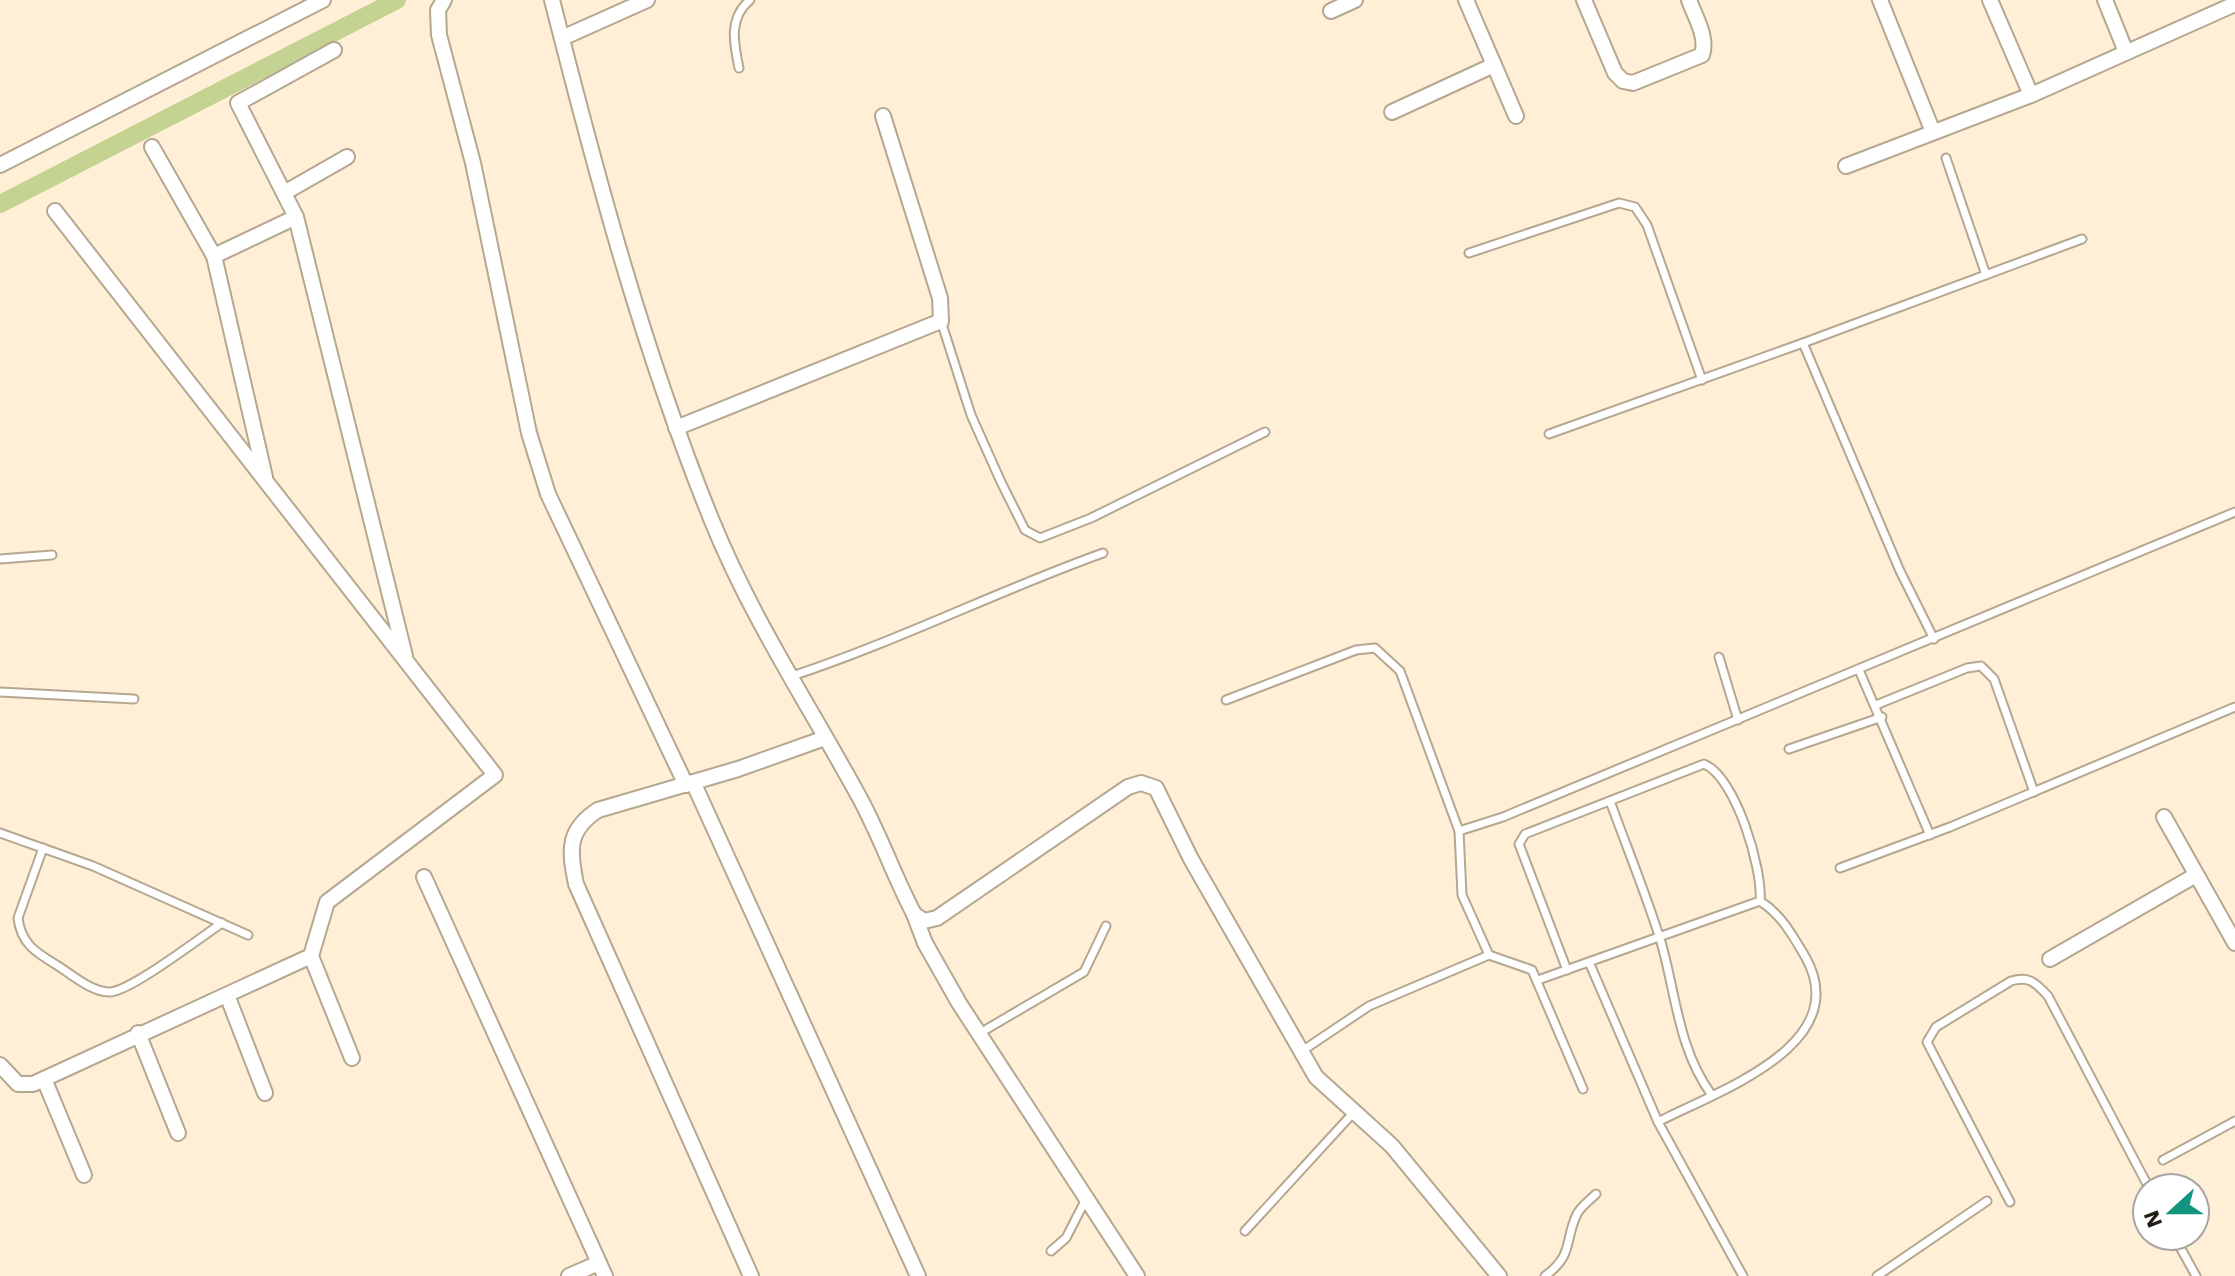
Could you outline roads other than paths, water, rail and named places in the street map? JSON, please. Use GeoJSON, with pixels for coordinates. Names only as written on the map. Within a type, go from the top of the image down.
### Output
{"type":"FeatureCollection","features":[{"type":"Feature","properties":{"kind":"street"},"geometry":{"type":"LineString","coordinates":[[0,165],[323,0]]}},
{"type":"Feature","properties":{"kind":"street"},"geometry":{"type":"LineString","coordinates":[[444,0],[438,10],[439,35],[473,163],[529,433],[548,494],[689,783],[918,1276]]}},
{"type":"Feature","properties":{"kind":"street"},"geometry":{"type":"LineString","coordinates":[[552,0],[623,272],[676,428],[756,621],[859,797],[925,943],[1137,1276]]}},
{"type":"Feature","properties":{"kind":"street"},"geometry":{"type":"LineString","coordinates":[[562,38],[647,0]]}},
{"type":"Feature","properties":{"kind":"street"},"geometry":{"type":"LineString","coordinates":[[1331,11],[1355,0]]}},
{"type":"Feature","properties":{"kind":"street"},"geometry":{"type":"LineString","coordinates":[[1466,0],[1516,116]]}},
{"type":"Feature","properties":{"kind":"street"},"geometry":{"type":"LineString","coordinates":[[1584,0],[1615,73],[1623,81],[1633,83],[1702,55],[1705,46],[1702,33],[1689,0]]}},
{"type":"Feature","properties":{"kind":"street"},"geometry":{"type":"LineString","coordinates":[[1880,0],[1933,132]]}},
{"type":"Feature","properties":{"kind":"street"},"geometry":{"type":"LineString","coordinates":[[1990,0],[2031,95]]}},
{"type":"Feature","properties":{"kind":"street"},"geometry":{"type":"LineString","coordinates":[[2105,0],[2126,52]]}},
{"type":"Feature","properties":{"kind":"street"},"geometry":{"type":"LineString","coordinates":[[1846,166],[2031,95],[2225,5]]}},
{"type":"Feature","properties":{"kind":"street"},"geometry":{"type":"LineString","coordinates":[[334,50],[238,103],[296,217],[406,660]]}},
{"type":"Feature","properties":{"kind":"street"},"geometry":{"type":"LineString","coordinates":[[1392,112],[1494,65]]}},
{"type":"Feature","properties":{"kind":"street"},"geometry":{"type":"LineString","coordinates":[[676,428],[941,321],[940,298],[883,116]]}},
{"type":"Feature","properties":{"kind":"street"},"geometry":{"type":"LineString","coordinates":[[152,147],[214,256],[266,482]]}},
{"type":"Feature","properties":{"kind":"street"},"geometry":{"type":"LineString","coordinates":[[284,193],[347,157]]}},
{"type":"Feature","properties":{"kind":"street"},"geometry":{"type":"LineString","coordinates":[[55,211],[495,775],[327,902],[311,956],[352,1058]]}},
{"type":"Feature","properties":{"kind":"street"},"geometry":{"type":"LineString","coordinates":[[214,256],[296,217]]}},
{"type":"Feature","properties":{"kind":"street"},"geometry":{"type":"LineString","coordinates":[[751,1276],[576,884],[571,860],[573,836],[582,821],[598,810],[825,738]]}},
{"type":"Feature","properties":{"kind":"street"},"geometry":{"type":"LineString","coordinates":[[914,914],[924,921],[937,918],[1128,787],[1141,783],[1156,788],[1191,859],[1316,1077],[1392,1146],[1499,1276]]}},
{"type":"Feature","properties":{"kind":"street"},"geometry":{"type":"LineString","coordinates":[[2164,817],[2235,943]]}},
{"type":"Feature","properties":{"kind":"street"},"geometry":{"type":"LineString","coordinates":[[2050,959],[2196,875]]}},
{"type":"Feature","properties":{"kind":"street"},"geometry":{"type":"LineString","coordinates":[[424,877],[602,1269],[569,1276]]}},
{"type":"Feature","properties":{"kind":"street"},"geometry":{"type":"LineString","coordinates":[[0,1065],[18,1084],[33,1084],[138,1033],[311,956]]}},
{"type":"Feature","properties":{"kind":"street"},"geometry":{"type":"LineString","coordinates":[[227,995],[265,1093]]}},
{"type":"Feature","properties":{"kind":"street"},"geometry":{"type":"LineString","coordinates":[[138,1033],[178,1133]]}},
{"type":"Feature","properties":{"kind":"street"},"geometry":{"type":"LineString","coordinates":[[44,1079],[84,1175]]}},
{"type":"Feature","properties":{"kind":"lane"},"geometry":{"type":"LineString","coordinates":[[739,68],[733,41],[736,19],[750,0]]}},
{"type":"Feature","properties":{"kind":"lane"},"geometry":{"type":"LineString","coordinates":[[1946,158],[1986,275]]}},
{"type":"Feature","properties":{"kind":"lane"},"geometry":{"type":"LineString","coordinates":[[1469,253],[1619,203],[1635,207],[1647,225],[1702,380]]}},
{"type":"Feature","properties":{"kind":"lane"},"geometry":{"type":"LineString","coordinates":[[1549,434],[2082,239]]}},
{"type":"Feature","properties":{"kind":"lane"},"geometry":{"type":"LineString","coordinates":[[941,321],[971,415],[1001,482],[1025,530],[1040,538],[1091,518],[1265,432]]}},
{"type":"Feature","properties":{"kind":"lane"},"geometry":{"type":"LineString","coordinates":[[1803,343],[1900,571],[1934,639]]}},
{"type":"Feature","properties":{"kind":"lane"},"geometry":{"type":"LineString","coordinates":[[1459,831],[1503,817],[2235,512]]}},
{"type":"Feature","properties":{"kind":"lane"},"geometry":{"type":"LineString","coordinates":[[789,677],[828,664],[1016,584],[1103,553]]}},
{"type":"Feature","properties":{"kind":"lane"},"geometry":{"type":"LineString","coordinates":[[0,559],[52,555]]}},
{"type":"Feature","properties":{"kind":"lane"},"geometry":{"type":"LineString","coordinates":[[1226,700],[1356,650],[1375,648],[1400,671],[1459,831],[1462,895],[1489,955]]}},
{"type":"Feature","properties":{"kind":"lane"},"geometry":{"type":"LineString","coordinates":[[1719,657],[1738,720]]}},
{"type":"Feature","properties":{"kind":"lane"},"geometry":{"type":"LineString","coordinates":[[1876,705],[1967,668],[1981,666],[1994,679],[2034,792]]}},
{"type":"Feature","properties":{"kind":"lane"},"geometry":{"type":"LineString","coordinates":[[1859,670],[1882,717],[1930,835]]}},
{"type":"Feature","properties":{"kind":"lane"},"geometry":{"type":"LineString","coordinates":[[0,692],[134,699]]}},
{"type":"Feature","properties":{"kind":"lane"},"geometry":{"type":"LineString","coordinates":[[1840,868],[1930,835],[2235,707]]}},
{"type":"Feature","properties":{"kind":"lane"},"geometry":{"type":"LineString","coordinates":[[1789,749],[1882,717]]}},
{"type":"Feature","properties":{"kind":"lane"},"geometry":{"type":"LineString","coordinates":[[1567,970],[1519,844],[1525,834],[1704,764],[1713,768],[1739,810],[1762,884],[1760,901]]}},
{"type":"Feature","properties":{"kind":"lane"},"geometry":{"type":"LineString","coordinates":[[1610,801],[1659,937],[1680,1031],[1693,1065],[1711,1094]]}},
{"type":"Feature","properties":{"kind":"lane"},"geometry":{"type":"LineString","coordinates":[[0,833],[142,886],[248,935]]}},
{"type":"Feature","properties":{"kind":"lane"},"geometry":{"type":"LineString","coordinates":[[43,848],[18,918],[19,929],[31,950],[97,990],[111,992],[132,984],[222,923]]}},
{"type":"Feature","properties":{"kind":"lane"},"geometry":{"type":"LineString","coordinates":[[1538,980],[1760,901]]}},
{"type":"Feature","properties":{"kind":"lane"},"geometry":{"type":"LineString","coordinates":[[1658,1122],[1776,1060],[1798,1042],[1814,1013],[1815,975],[1793,934],[1774,910],[1760,901]]}},
{"type":"Feature","properties":{"kind":"lane"},"geometry":{"type":"LineString","coordinates":[[980,1033],[1084,972],[1106,926]]}},
{"type":"Feature","properties":{"kind":"lane"},"geometry":{"type":"LineString","coordinates":[[1302,1051],[1369,1006],[1489,955],[1525,965],[1538,980],[1583,1089]]}},
{"type":"Feature","properties":{"kind":"lane"},"geometry":{"type":"LineString","coordinates":[[1589,962],[1658,1122],[1743,1276]]}},
{"type":"Feature","properties":{"kind":"lane"},"geometry":{"type":"LineString","coordinates":[[2010,1202],[1927,1042],[1929,1032],[1936,1027],[2011,981],[2023,978],[2034,981],[2048,996],[2141,1172]]}},
{"type":"Feature","properties":{"kind":"lane"},"geometry":{"type":"LineString","coordinates":[[1245,1231],[1355,1110]]}},
{"type":"Feature","properties":{"kind":"lane"},"geometry":{"type":"LineString","coordinates":[[2163,1160],[2235,1121]]}},
{"type":"Feature","properties":{"kind":"lane"},"geometry":{"type":"LineString","coordinates":[[1545,1276],[1560,1265],[1571,1242],[1578,1213],[1596,1194]]}},
{"type":"Feature","properties":{"kind":"lane"},"geometry":{"type":"LineString","coordinates":[[1051,1251],[1066,1238],[1087,1196]]}},
{"type":"Feature","properties":{"kind":"lane"},"geometry":{"type":"LineString","coordinates":[[1877,1276],[1987,1201]]}},
{"type":"Feature","properties":{"kind":"lane"},"geometry":{"type":"LineString","coordinates":[[2183,1252],[2196,1276]]}},
{"type":"Feature","properties":{"kind":"waterway"},"geometry":{"type":"LineString","coordinates":[[0,204],[397,0]]}}]}
